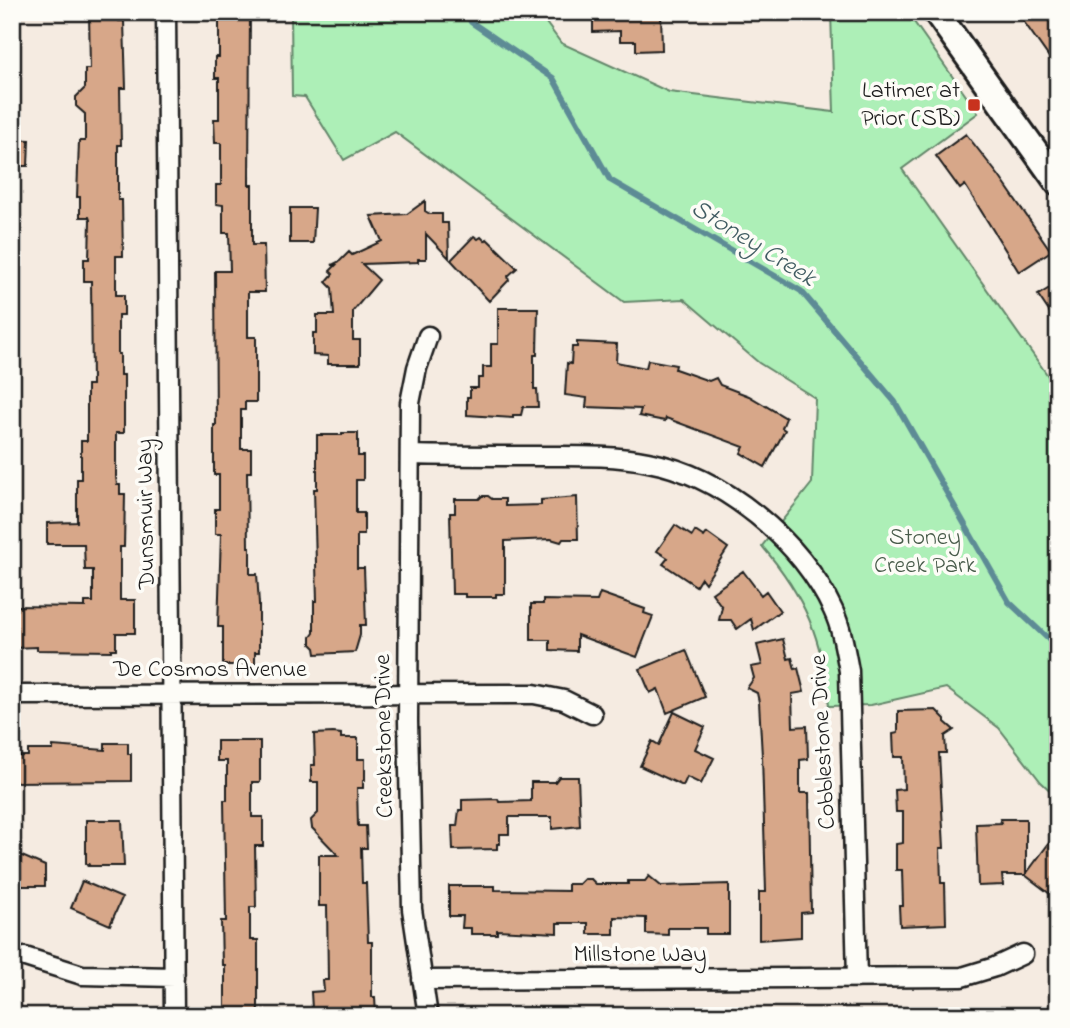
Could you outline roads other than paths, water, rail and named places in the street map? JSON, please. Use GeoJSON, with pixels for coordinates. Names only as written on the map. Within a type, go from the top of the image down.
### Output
{"type":"FeatureCollection","features":[{"type":"Feature","properties":{"kind":"street","name":"Dunsmuir Way"},"geometry":{"type":"LineString","coordinates":[[166,12],[174,1016]]}},
{"type":"Feature","properties":{"kind":"street"},"geometry":{"type":"LineString","coordinates":[[936,12],[1058,183]]}},
{"type":"Feature","properties":{"kind":"street","name":"Creekstone Drive"},"geometry":{"type":"LineString","coordinates":[[428,337],[417,368],[410,403],[408,696],[412,909],[428,1016]]}},
{"type":"Feature","properties":{"kind":"street","name":"Cobblestone Drive"},"geometry":{"type":"LineString","coordinates":[[410,455],[601,456],[650,462],[695,477],[737,500],[778,534],[800,558],[833,610],[843,638],[849,671],[857,978]]}},
{"type":"Feature","properties":{"kind":"street","name":"De Cosmos Avenue"},"geometry":{"type":"LineString","coordinates":[[12,695],[534,694],[564,700],[592,714]]}},
{"type":"Feature","properties":{"kind":"street","name":"Millstone Way"},"geometry":{"type":"LineString","coordinates":[[422,980],[961,977],[995,967],[1023,954]]}},
{"type":"Feature","properties":{"kind":"street"},"geometry":{"type":"LineString","coordinates":[[25,957],[82,975],[174,977]]}},
{"type":"Feature","properties":{"kind":"waterway","name":"Stoney Creek"},"geometry":{"type":"LineString","coordinates":[[467,12],[471,22],[553,78],[610,180],[801,291],[895,402],[1009,602],[1058,648]]}},
{"type":"Feature","properties":{"kind":"place","name":"Latimer at Prior (SB)"},"geometry":{"type":"Point","coordinates":[974,105]}},
{"type":"Feature","properties":{"kind":"park label","name":"Stoney Creek Park"},"geometry":{"type":"Point","coordinates":[925,552]}}]}
